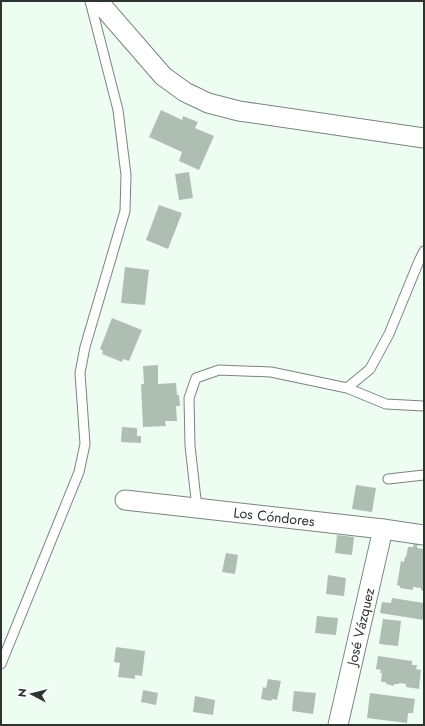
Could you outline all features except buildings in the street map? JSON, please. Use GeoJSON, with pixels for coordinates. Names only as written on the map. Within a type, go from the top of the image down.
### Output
{"type":"FeatureCollection","features":[{"type":"Feature","properties":{"kind":"street"},"geometry":{"type":"LineString","coordinates":[[98,1],[163,76],[185,92],[208,103],[239,111],[424,138]]}},
{"type":"Feature","properties":{"kind":"street","name":"Los Cóndores"},"geometry":{"type":"LineString","coordinates":[[125,500],[424,535]]}},
{"type":"Feature","properties":{"kind":"street","name":"José Vázquez"},"geometry":{"type":"LineString","coordinates":[[338,725],[383,529]]}},
{"type":"Feature","properties":{"kind":"lane"},"geometry":{"type":"LineString","coordinates":[[1,664],[78,472],[85,444],[80,373],[85,348],[125,211],[126,176],[118,110],[90,1]]}},
{"type":"Feature","properties":{"kind":"lane"},"geometry":{"type":"LineString","coordinates":[[348,388],[370,369],[389,334],[424,250]]}},
{"type":"Feature","properties":{"kind":"lane"},"geometry":{"type":"LineString","coordinates":[[197,508],[190,446],[190,398],[196,378],[219,370],[271,372],[348,388],[386,404],[424,406]]}},
{"type":"Feature","properties":{"kind":"lane"},"geometry":{"type":"LineString","coordinates":[[388,479],[424,476]]}}]}
